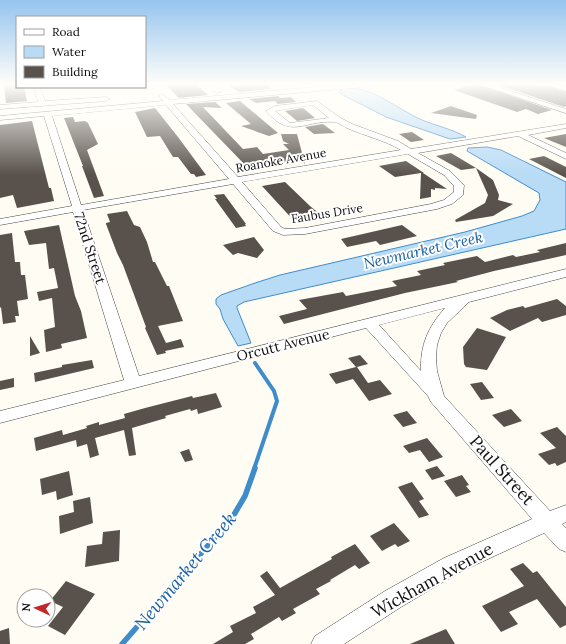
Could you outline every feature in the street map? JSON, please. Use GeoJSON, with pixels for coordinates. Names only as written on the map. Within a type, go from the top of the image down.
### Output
{"type":"FeatureCollection","features":[{"type":"Feature","properties":{"kind":"street"},"geometry":{"type":"LineString","coordinates":[[0,118],[20,114]]}},
{"type":"Feature","properties":{"kind":"street","name":"72nd Street"},"geometry":{"type":"LineString","coordinates":[[47,114],[133,383]]}},
{"type":"Feature","properties":{"kind":"street","name":"Faubus Drive"},"geometry":{"type":"LineString","coordinates":[[175,114],[277,229],[283,232],[305,231],[434,207],[444,204],[455,197],[460,189],[454,179],[409,151]]}},
{"type":"Feature","properties":{"kind":"street"},"geometry":{"type":"LineString","coordinates":[[274,114],[285,124],[290,125],[336,119]]}},
{"type":"Feature","properties":{"kind":"street"},"geometry":{"type":"LineString","coordinates":[[329,114],[357,129],[388,140],[409,151]]}},
{"type":"Feature","properties":{"kind":"street","name":"Roanoke Avenue"},"geometry":{"type":"LineString","coordinates":[[0,222],[235,180],[566,126]]}},
{"type":"Feature","properties":{"kind":"street"},"geometry":{"type":"LineString","coordinates":[[518,133],[566,156]]}},
{"type":"Feature","properties":{"kind":"street","name":"Orcutt Avenue"},"geometry":{"type":"LineString","coordinates":[[0,417],[566,273]]}},
{"type":"Feature","properties":{"kind":"street","name":"Paul Street"},"geometry":{"type":"LineString","coordinates":[[437,398],[429,377],[429,347],[432,338],[442,320],[453,308],[467,298]]}},
{"type":"Feature","properties":{"kind":"street","name":"Paul Street"},"geometry":{"type":"LineString","coordinates":[[369,323],[437,398],[556,517],[566,542]]}},
{"type":"Feature","properties":{"kind":"street","name":"Wickham Avenue"},"geometry":{"type":"LineString","coordinates":[[324,644],[393,599],[452,565],[556,517]]}},
{"type":"Feature","properties":{"kind":"water"},"geometry":{"type":"Polygon","coordinates":[[[380,114],[410,114],[466,137],[450,139],[380,114]]]}},
{"type":"Feature","properties":{"kind":"water"},"geometry":{"type":"Polygon","coordinates":[[[487,147],[501,150],[566,182],[566,229],[244,302],[237,306],[237,308],[251,343],[238,346],[223,319],[220,309],[216,304],[216,299],[221,295],[280,275],[465,232],[522,216],[534,211],[540,200],[539,193],[467,151],[468,148],[487,147]]]}},
{"type":"Feature","properties":{"kind":"building"},"geometry":{"type":"Polygon","coordinates":[[[136,114],[160,114],[206,175],[196,177],[194,174],[191,174],[178,157],[173,157],[160,136],[147,137],[136,114]]]}},
{"type":"Feature","properties":{"kind":"building"},"geometry":{"type":"Polygon","coordinates":[[[196,114],[210,114],[243,149],[257,147],[263,154],[289,150],[283,144],[289,144],[283,141],[281,134],[297,134],[305,164],[300,159],[248,168],[196,114]]]}},
{"type":"Feature","properties":{"kind":"building"},"geometry":{"type":"Polygon","coordinates":[[[239,114],[256,114],[278,133],[269,136],[241,126],[251,124],[239,114]]]}},
{"type":"Feature","properties":{"kind":"building"},"geometry":{"type":"Polygon","coordinates":[[[289,114],[310,114],[315,118],[297,121],[289,114]]]}},
{"type":"Feature","properties":{"kind":"building"},"geometry":{"type":"Polygon","coordinates":[[[439,114],[474,114],[477,115],[476,119],[439,114]]]}},
{"type":"Feature","properties":{"kind":"building"},"geometry":{"type":"Polygon","coordinates":[[[73,117],[75,122],[85,121],[88,123],[98,144],[87,150],[104,196],[94,198],[64,118],[73,117]]]}},
{"type":"Feature","properties":{"kind":"building"},"geometry":{"type":"Polygon","coordinates":[[[32,121],[49,188],[51,188],[54,201],[17,208],[13,195],[0,198],[0,125],[32,121]]]}},
{"type":"Feature","properties":{"kind":"building"},"geometry":{"type":"Polygon","coordinates":[[[323,124],[335,133],[314,134],[305,127],[323,124]]]}},
{"type":"Feature","properties":{"kind":"building"},"geometry":{"type":"Polygon","coordinates":[[[412,132],[424,140],[411,142],[399,134],[412,132]]]}},
{"type":"Feature","properties":{"kind":"building"},"geometry":{"type":"Polygon","coordinates":[[[566,134],[566,147],[544,138],[566,134]]]}},
{"type":"Feature","properties":{"kind":"building"},"geometry":{"type":"Polygon","coordinates":[[[451,153],[476,168],[461,170],[436,156],[451,153]]]}},
{"type":"Feature","properties":{"kind":"building"},"geometry":{"type":"Polygon","coordinates":[[[544,156],[566,167],[566,178],[529,159],[544,156]]]}},
{"type":"Feature","properties":{"kind":"building"},"geometry":{"type":"Polygon","coordinates":[[[406,161],[447,189],[431,189],[431,197],[420,199],[421,173],[395,177],[379,166],[406,161]]]}},
{"type":"Feature","properties":{"kind":"building"},"geometry":{"type":"Polygon","coordinates":[[[476,168],[493,180],[499,195],[498,200],[513,204],[493,216],[456,222],[455,220],[485,203],[488,195],[476,168]]]}},
{"type":"Feature","properties":{"kind":"building"},"geometry":{"type":"Polygon","coordinates":[[[285,182],[322,216],[296,223],[262,186],[285,182]]]}},
{"type":"Feature","properties":{"kind":"building"},"geometry":{"type":"Polygon","coordinates":[[[224,194],[246,226],[236,228],[215,199],[217,199],[214,195],[224,194]]]}},
{"type":"Feature","properties":{"kind":"building"},"geometry":{"type":"Polygon","coordinates":[[[127,211],[134,225],[140,227],[147,242],[153,262],[155,262],[167,286],[169,286],[183,321],[158,326],[166,343],[181,339],[184,347],[165,351],[166,353],[157,355],[145,328],[146,327],[123,265],[106,224],[110,222],[107,214],[127,211]]]}},
{"type":"Feature","properties":{"kind":"building"},"geometry":{"type":"Polygon","coordinates":[[[59,225],[75,296],[81,311],[87,338],[61,344],[62,348],[46,352],[44,330],[55,327],[52,298],[39,301],[37,292],[58,288],[54,268],[49,269],[46,243],[29,245],[24,231],[59,225]]]}},
{"type":"Feature","properties":{"kind":"building"},"geometry":{"type":"Polygon","coordinates":[[[402,225],[417,236],[380,245],[376,241],[347,247],[341,239],[402,225]]]}},
{"type":"Feature","properties":{"kind":"building"},"geometry":{"type":"Polygon","coordinates":[[[12,233],[15,262],[20,262],[21,275],[25,275],[28,299],[17,301],[19,316],[15,316],[16,322],[3,324],[1,307],[0,308],[0,235],[12,233]]]}},
{"type":"Feature","properties":{"kind":"building"},"geometry":{"type":"Polygon","coordinates":[[[254,237],[264,250],[257,258],[238,253],[233,255],[223,245],[254,237]]]}},
{"type":"Feature","properties":{"kind":"building"},"geometry":{"type":"Polygon","coordinates":[[[566,243],[566,255],[494,271],[456,281],[458,282],[405,293],[284,324],[279,316],[307,309],[299,300],[343,292],[346,296],[397,286],[392,281],[421,275],[417,271],[445,265],[443,263],[477,256],[485,262],[513,255],[516,257],[540,252],[537,250],[566,243]]]}},
{"type":"Feature","properties":{"kind":"building"},"geometry":{"type":"Polygon","coordinates":[[[557,299],[566,306],[566,315],[542,322],[538,318],[510,331],[490,318],[507,310],[523,306],[525,308],[557,299]]]}},
{"type":"Feature","properties":{"kind":"building"},"geometry":{"type":"Polygon","coordinates":[[[477,328],[506,337],[487,370],[466,367],[464,364],[463,347],[477,328]]]}},
{"type":"Feature","properties":{"kind":"building"},"geometry":{"type":"Polygon","coordinates":[[[30,336],[40,353],[30,356],[30,336]]]}},
{"type":"Feature","properties":{"kind":"building"},"geometry":{"type":"Polygon","coordinates":[[[360,355],[368,364],[357,367],[368,383],[380,380],[392,394],[369,401],[353,379],[336,384],[329,374],[356,367],[348,358],[360,355]]]}},
{"type":"Feature","properties":{"kind":"building"},"geometry":{"type":"Polygon","coordinates":[[[92,360],[94,368],[35,382],[34,373],[62,367],[62,365],[92,360]]]}},
{"type":"Feature","properties":{"kind":"building"},"geometry":{"type":"Polygon","coordinates":[[[14,378],[14,387],[0,390],[0,381],[14,378]]]}},
{"type":"Feature","properties":{"kind":"building"},"geometry":{"type":"Polygon","coordinates":[[[482,382],[494,398],[481,400],[470,384],[482,382]]]}},
{"type":"Feature","properties":{"kind":"building"},"geometry":{"type":"Polygon","coordinates":[[[216,393],[222,407],[198,414],[197,409],[191,411],[190,409],[132,428],[136,455],[129,456],[124,430],[95,438],[99,455],[90,458],[87,444],[77,447],[76,440],[36,451],[34,438],[62,430],[63,435],[87,428],[86,426],[99,422],[99,425],[125,418],[124,414],[145,408],[192,396],[193,398],[216,393]]]}},
{"type":"Feature","properties":{"kind":"building"},"geometry":{"type":"Polygon","coordinates":[[[511,409],[522,421],[504,427],[492,415],[511,409]]]}},
{"type":"Feature","properties":{"kind":"building"},"geometry":{"type":"Polygon","coordinates":[[[407,411],[417,423],[403,427],[393,415],[407,411]]]}},
{"type":"Feature","properties":{"kind":"building"},"geometry":{"type":"Polygon","coordinates":[[[557,427],[566,436],[566,462],[557,466],[555,463],[549,465],[538,454],[556,448],[540,433],[557,427]]]}},
{"type":"Feature","properties":{"kind":"building"},"geometry":{"type":"Polygon","coordinates":[[[427,438],[443,457],[429,462],[420,450],[409,453],[403,446],[427,438]]]}},
{"type":"Feature","properties":{"kind":"building"},"geometry":{"type":"Polygon","coordinates":[[[189,449],[193,460],[185,462],[180,452],[189,449]]]}},
{"type":"Feature","properties":{"kind":"building"},"geometry":{"type":"Polygon","coordinates":[[[437,466],[445,476],[432,480],[425,470],[437,466]]]}},
{"type":"Feature","properties":{"kind":"building"},"geometry":{"type":"Polygon","coordinates":[[[69,471],[73,495],[57,500],[56,491],[42,495],[40,479],[69,471]]]}},
{"type":"Feature","properties":{"kind":"building"},"geometry":{"type":"Polygon","coordinates":[[[462,475],[469,485],[466,486],[471,492],[456,497],[444,481],[462,475]]]}},
{"type":"Feature","properties":{"kind":"building"},"geometry":{"type":"Polygon","coordinates":[[[412,482],[424,499],[419,501],[429,515],[419,518],[398,487],[412,482]]]}},
{"type":"Feature","properties":{"kind":"building"},"geometry":{"type":"Polygon","coordinates":[[[90,497],[93,523],[60,534],[59,516],[74,512],[73,501],[90,497]]]}},
{"type":"Feature","properties":{"kind":"building"},"geometry":{"type":"Polygon","coordinates":[[[394,523],[410,541],[398,547],[395,544],[382,551],[370,536],[394,523]]]}},
{"type":"Feature","properties":{"kind":"building"},"geometry":{"type":"Polygon","coordinates":[[[120,530],[119,561],[85,567],[87,546],[102,544],[103,532],[120,530]]]}},
{"type":"Feature","properties":{"kind":"building"},"geometry":{"type":"Polygon","coordinates":[[[355,544],[370,563],[359,569],[355,565],[316,589],[320,594],[293,609],[296,613],[282,621],[279,617],[251,634],[254,639],[245,644],[213,644],[233,632],[230,626],[256,613],[253,607],[275,595],[260,576],[267,571],[280,588],[332,559],[331,557],[355,544]]]}},
{"type":"Feature","properties":{"kind":"building"},"geometry":{"type":"Polygon","coordinates":[[[523,563],[533,573],[537,571],[566,607],[566,625],[560,628],[537,599],[509,612],[518,624],[501,632],[482,606],[524,586],[510,569],[523,563]]]}},
{"type":"Feature","properties":{"kind":"building"},"geometry":{"type":"Polygon","coordinates":[[[66,581],[95,594],[65,635],[52,628],[56,628],[56,616],[63,607],[56,604],[56,594],[66,581]]]}},
{"type":"Feature","properties":{"kind":"building"},"geometry":{"type":"Polygon","coordinates":[[[9,628],[10,644],[0,644],[0,631],[9,628]]]}},
{"type":"Feature","properties":{"kind":"building"},"geometry":{"type":"Polygon","coordinates":[[[446,629],[455,644],[410,644],[446,629]]]}},
{"type":"Feature","properties":{"kind":"waterway","name":"Newmarket Creek"},"geometry":{"type":"LineString","coordinates":[[254,469],[277,401],[274,391],[255,363]]}},
{"type":"Feature","properties":{"kind":"waterway","name":"Newmarket Creek"},"geometry":{"type":"LineString","coordinates":[[122,644],[232,518],[245,496],[255,468]]}}]}
